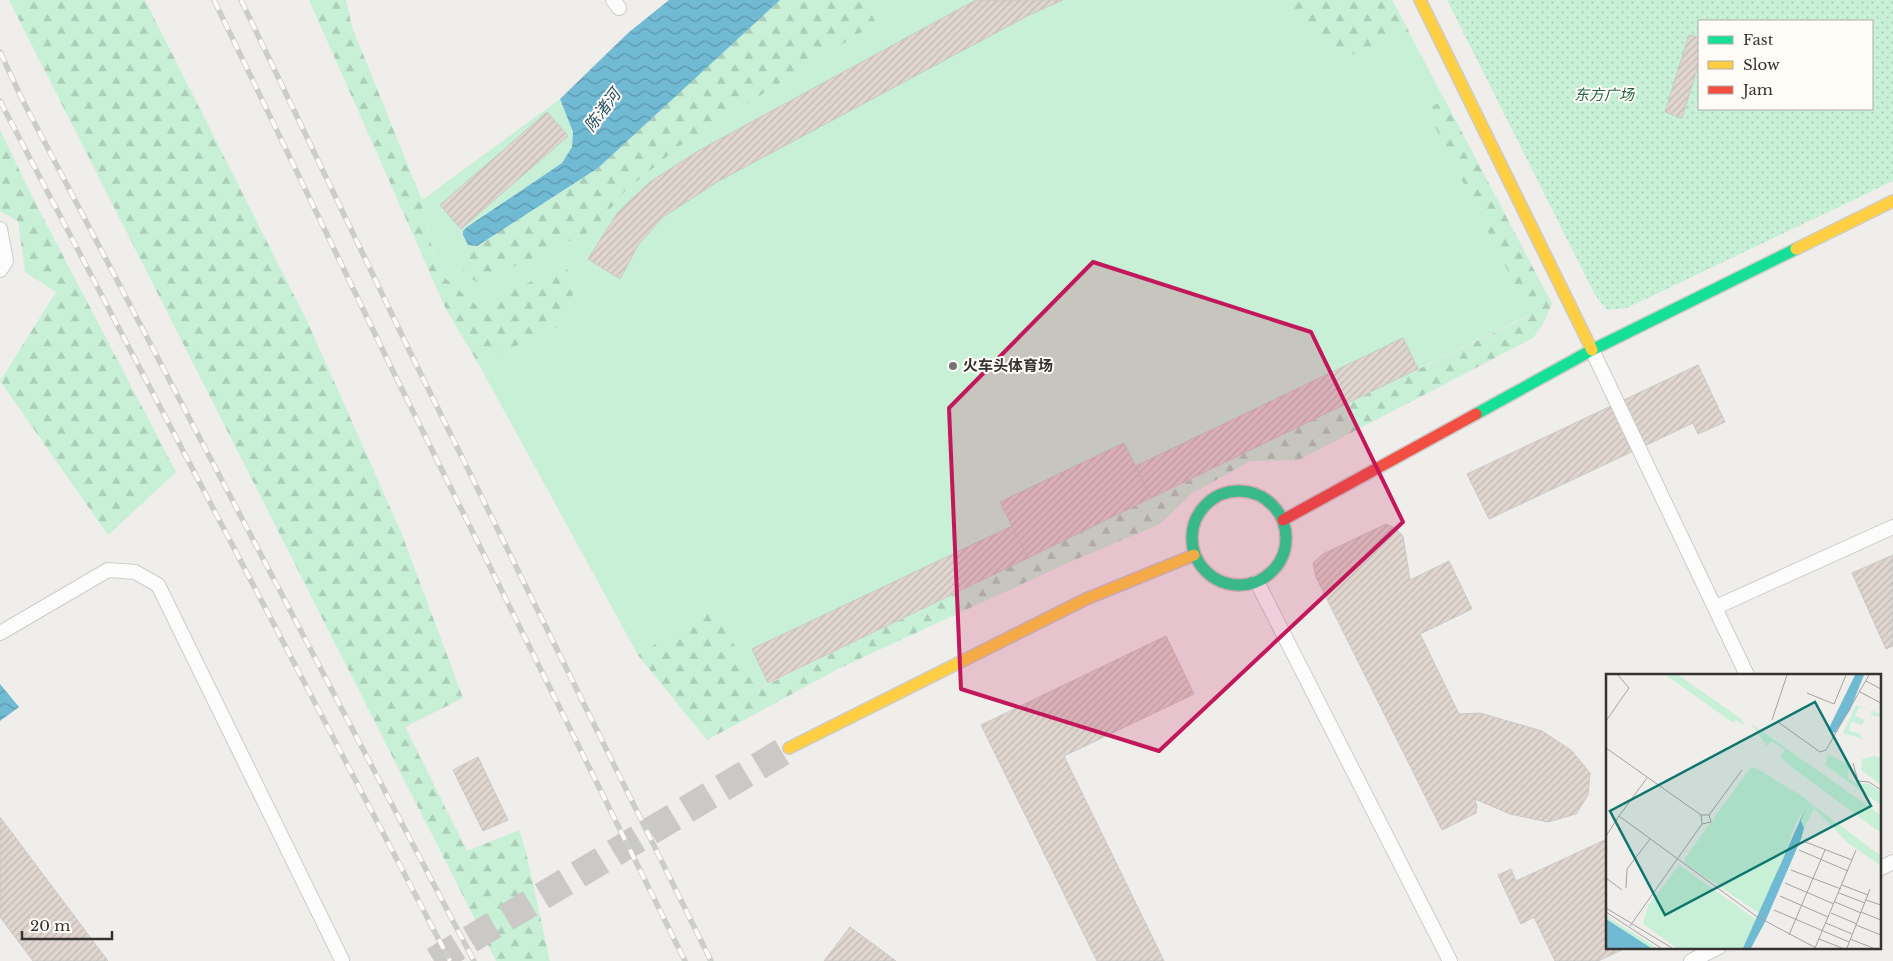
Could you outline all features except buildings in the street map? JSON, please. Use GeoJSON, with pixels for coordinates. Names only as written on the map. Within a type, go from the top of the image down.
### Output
{"type":"FeatureCollection","features":[{"type":"Feature","properties":{"kind":"street"},"geometry":{"type":"LineString","coordinates":[[1420,0],[1592,350]]}},
{"type":"Feature","properties":{"kind":"street"},"geometry":{"type":"LineString","coordinates":[[1284,520],[1592,350],[1893,201]]}},
{"type":"Feature","properties":{"kind":"street"},"geometry":{"type":"LineString","coordinates":[[1246,490],[1262,496],[1275,506],[1284,520],[1287,535],[1286,550],[1270,574],[1257,582],[1242,585],[1227,584],[1214,578],[1202,568],[1194,555],[1191,538],[1194,522],[1202,508],[1214,496],[1230,491],[1246,490]]}},
{"type":"Feature","properties":{"kind":"street"},"geometry":{"type":"LineString","coordinates":[[788,748],[1086,599],[1194,555]]}},
{"type":"Feature","properties":{"kind":"lane"},"geometry":{"type":"LineString","coordinates":[[0,228],[6,261],[0,270]]}},
{"type":"Feature","properties":{"kind":"lane"},"geometry":{"type":"LineString","coordinates":[[1592,350],[1747,674]]}},
{"type":"Feature","properties":{"kind":"lane"},"geometry":{"type":"LineString","coordinates":[[1716,607],[1893,527]]}},
{"type":"Feature","properties":{"kind":"lane"},"geometry":{"type":"LineString","coordinates":[[0,633],[108,570],[135,572],[158,585],[342,960]]}},
{"type":"Feature","properties":{"kind":"lane"},"geometry":{"type":"LineString","coordinates":[[1257,582],[1450,961]]}},
{"type":"Feature","properties":{"kind":"lane"},"geometry":{"type":"LineString","coordinates":[[1880,868],[1893,862]]}},
{"type":"Feature","properties":{"kind":"lane"},"geometry":{"type":"LineString","coordinates":[[1691,961],[1717,948]]}},
{"type":"Feature","properties":{"kind":"highlighted area"},"geometry":{"type":"Polygon","coordinates":[[[1093,262],[1311,332],[1403,522],[1159,751],[961,689],[949,408],[1093,262]]]}},
{"type":"Feature","properties":{"kind":"green space"},"geometry":{"type":"Polygon","coordinates":[[[9,0],[145,0],[308,323],[401,532],[463,698],[405,727],[467,851],[519,830],[526,852],[550,961],[496,961],[9,0]]]}},
{"type":"Feature","properties":{"kind":"green space"},"geometry":{"type":"Polygon","coordinates":[[[309,0],[346,0],[352,27],[422,200],[437,271],[477,306],[565,266],[577,284],[560,326],[478,363],[445,307],[309,0]]]}},
{"type":"Feature","properties":{"kind":"green space","name":"火车头体育场"},"geometry":{"type":"Polygon","coordinates":[[[780,0],[1392,0],[1552,304],[768,683],[695,725],[638,655],[478,363],[445,307],[422,200],[560,99],[573,132],[572,147],[562,163],[463,231],[465,240],[472,247],[598,168],[780,0]]]}},
{"type":"Feature","properties":{"kind":"green space"},"geometry":{"type":"Polygon","coordinates":[[[780,0],[864,0],[876,23],[681,145],[625,191],[592,231],[478,283],[463,273],[468,245],[477,246],[598,168],[780,0]]]}},
{"type":"Feature","properties":{"kind":"green space"},"geometry":{"type":"Polygon","coordinates":[[[1268,0],[1392,0],[1409,31],[1336,61],[1296,19],[1268,0]]]}},
{"type":"Feature","properties":{"kind":"green space","name":"东方广场"},"geometry":{"type":"Polygon","coordinates":[[[1447,0],[1893,0],[1893,181],[1627,308],[1607,310],[1595,295],[1447,0]]]}},
{"type":"Feature","properties":{"kind":"green space"},"geometry":{"type":"Polygon","coordinates":[[[1445,100],[1552,304],[1543,324],[1533,338],[1299,460],[1250,461],[1191,494],[1160,524],[1063,565],[840,668],[707,740],[638,655],[714,608],[758,689],[1530,315],[1426,109],[1445,100]]]}},
{"type":"Feature","properties":{"kind":"green space"},"geometry":{"type":"Polygon","coordinates":[[[0,130],[37,206],[176,472],[108,535],[0,381],[56,292],[25,272],[18,221],[0,211],[0,130]]]}},
{"type":"Feature","properties":{"kind":"water","name":"陈渚河"},"geometry":{"type":"Polygon","coordinates":[[[669,0],[780,0],[598,168],[477,246],[468,245],[463,235],[463,231],[467,227],[562,163],[572,147],[573,132],[560,99],[628,33],[669,0]]]}},
{"type":"Feature","properties":{"kind":"water"},"geometry":{"type":"Polygon","coordinates":[[[0,684],[19,707],[0,721],[0,684]]]}},
{"type":"Feature","properties":{"kind":"tunnel"},"geometry":{"type":"LineString","coordinates":[[434,961],[789,748]]}},
{"type":"Feature","properties":{"kind":"railway"},"geometry":{"type":"LineString","coordinates":[[214,0],[389,363],[685,961]]}},
{"type":"Feature","properties":{"kind":"railway"},"geometry":{"type":"LineString","coordinates":[[241,0],[410,352],[711,961]]}},
{"type":"Feature","properties":{"kind":"railway"},"geometry":{"type":"LineString","coordinates":[[0,52],[22,99],[474,961]]}},
{"type":"Feature","properties":{"kind":"railway"},"geometry":{"type":"LineString","coordinates":[[0,101],[450,961]]}},
{"type":"Feature","properties":{"kind":"traffic: fast"},"geometry":{"type":"LineString","coordinates":[[1476,414],[1592,350],[1796,249]]}},
{"type":"Feature","properties":{"kind":"traffic: fast"},"geometry":{"type":"LineString","coordinates":[[1239,491],[1257,494],[1273,504],[1283,520],[1286,538],[1283,556],[1273,572],[1257,582],[1239,585],[1221,582],[1205,572],[1195,556],[1192,538],[1195,520],[1205,504],[1221,494],[1239,491]]}},
{"type":"Feature","properties":{"kind":"traffic: slow"},"geometry":{"type":"LineString","coordinates":[[1420,0],[1592,350]]}},
{"type":"Feature","properties":{"kind":"traffic: slow"},"geometry":{"type":"LineString","coordinates":[[1796,249],[1893,201]]}},
{"type":"Feature","properties":{"kind":"traffic: slow"},"geometry":{"type":"LineString","coordinates":[[789,748],[1086,599],[1194,555]]}},
{"type":"Feature","properties":{"kind":"traffic: jam"},"geometry":{"type":"LineString","coordinates":[[1283,520],[1476,414]]}},
{"type":"Feature","properties":{"kind":"place","name":"火车头体育场"},"geometry":{"type":"Point","coordinates":[953,366]}}]}
